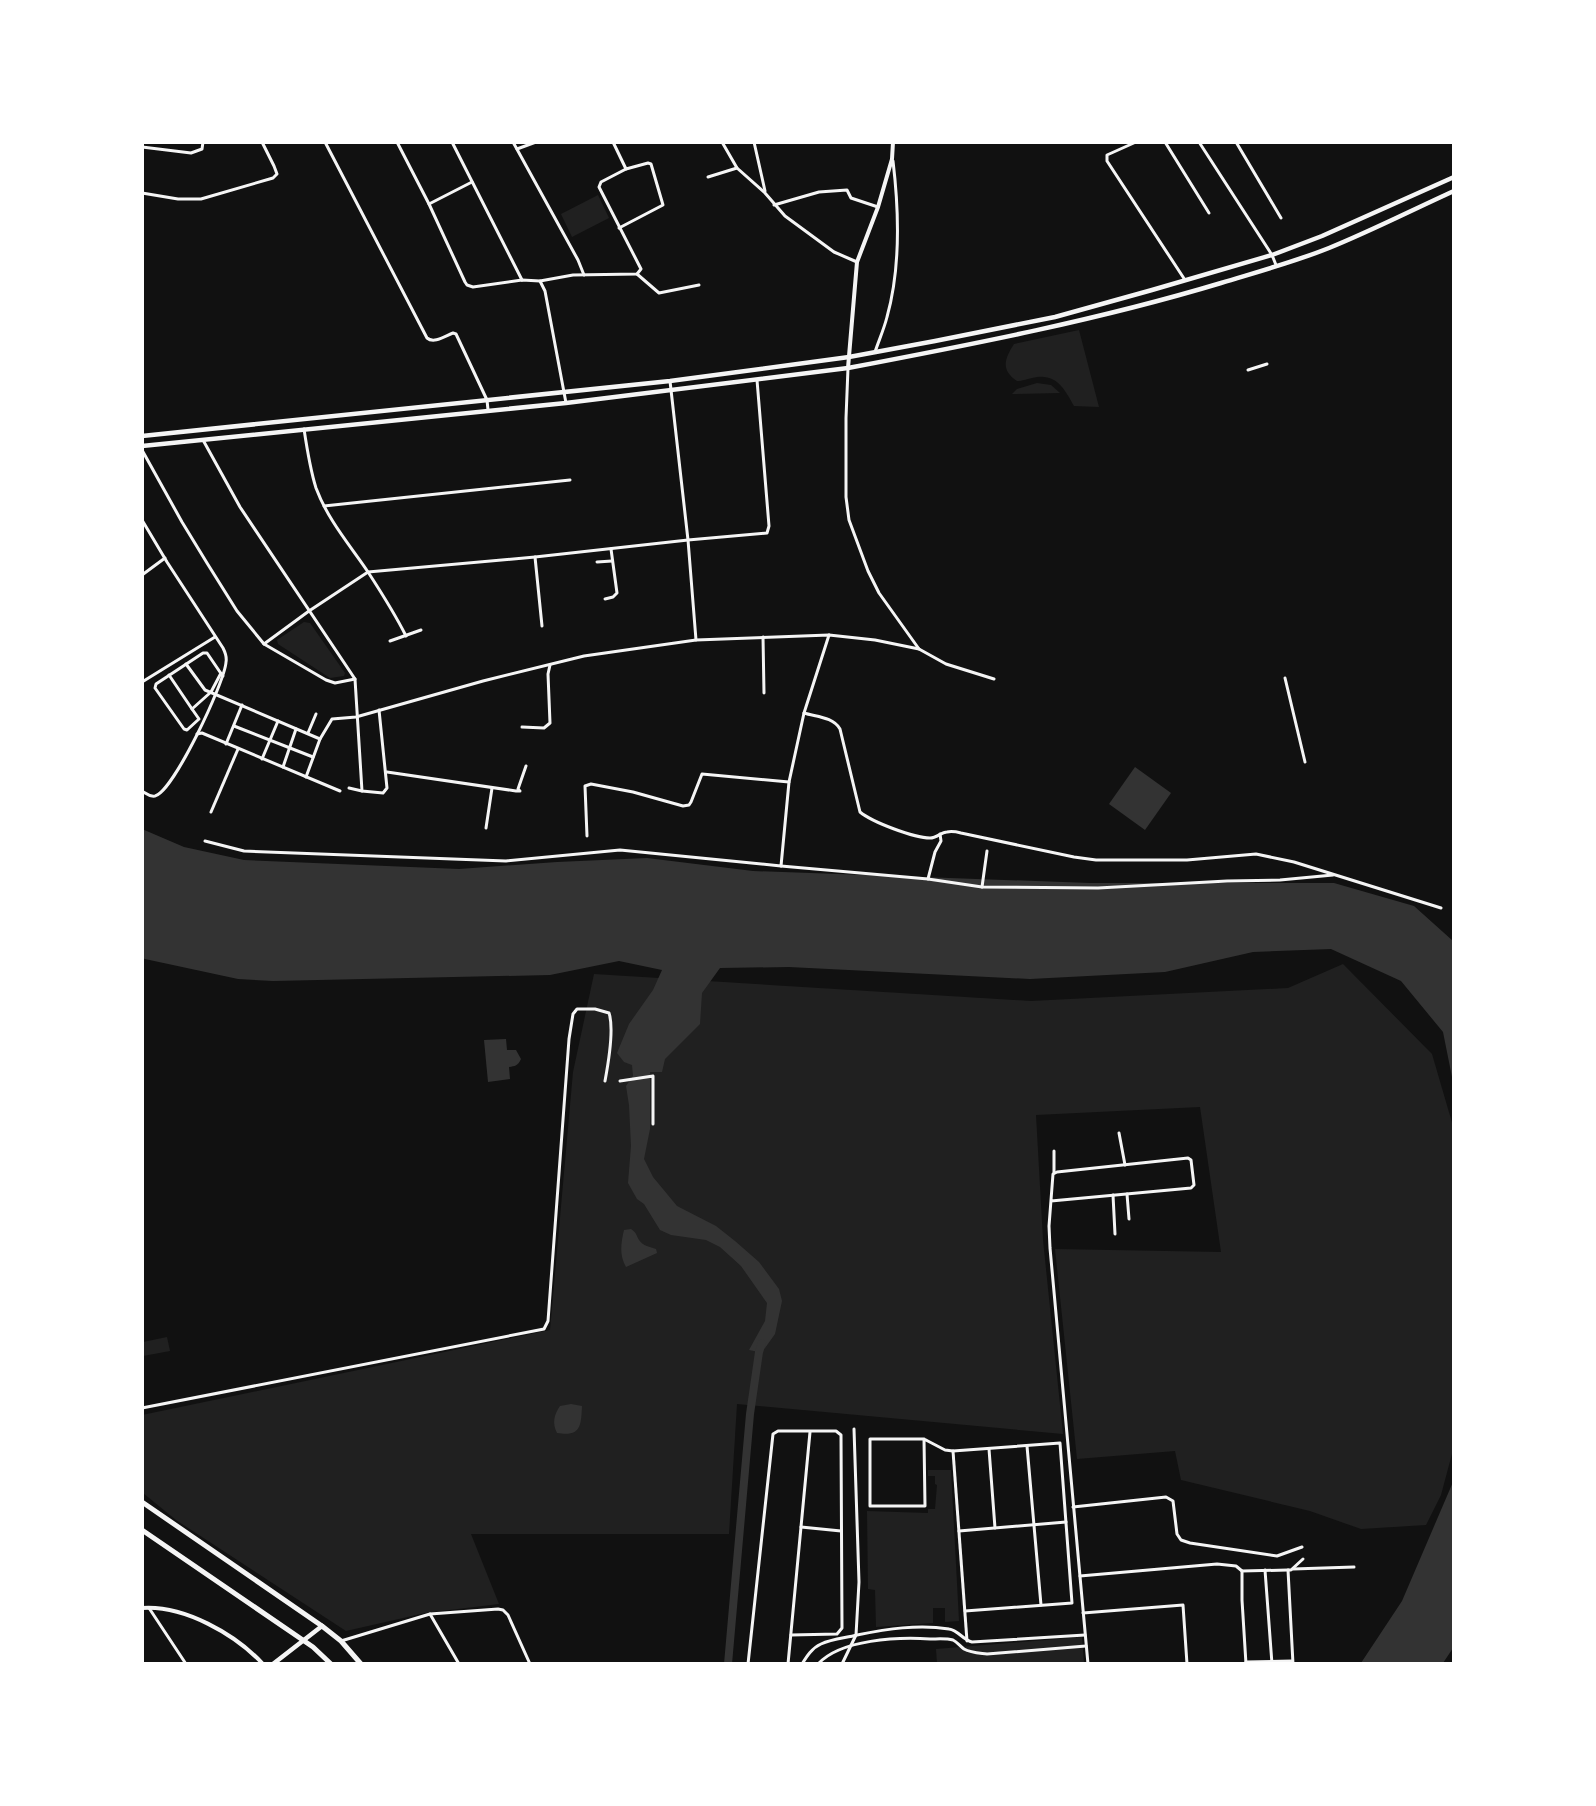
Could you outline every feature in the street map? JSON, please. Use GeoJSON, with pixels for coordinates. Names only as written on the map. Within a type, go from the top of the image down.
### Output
{"type":"FeatureCollection","features":[{"type":"Feature","properties":{"kind":"main road"},"geometry":{"type":"LineString","coordinates":[[142,436],[670,381],[875,353],[1055,316],[1272,255],[1322,237],[1454,177]]}},
{"type":"Feature","properties":{"kind":"main road"},"geometry":{"type":"LineString","coordinates":[[142,448],[566,403],[848,368],[1059,326],[1155,302],[1329,248],[1454,191]]}},
{"type":"Feature","properties":{"kind":"main road"},"geometry":{"type":"LineString","coordinates":[[142,1502],[322,1626],[341,1641],[361,1664]]}},
{"type":"Feature","properties":{"kind":"main road"},"geometry":{"type":"LineString","coordinates":[[142,1530],[304,1641],[331,1664]]}},
{"type":"Feature","properties":{"kind":"main road"},"geometry":{"type":"LineString","coordinates":[[273,1664],[322,1626]]}},
{"type":"Feature","properties":{"kind":"street"},"geometry":{"type":"LineString","coordinates":[[142,147],[195,152],[202,149],[203,142]]}},
{"type":"Feature","properties":{"kind":"street"},"geometry":{"type":"LineString","coordinates":[[142,194],[178,199],[201,199],[273,178],[277,174],[276,169],[262,142]]}},
{"type":"Feature","properties":{"kind":"street"},"geometry":{"type":"LineString","coordinates":[[325,142],[427,338],[434,341],[456,334],[487,400],[488,410]]}},
{"type":"Feature","properties":{"kind":"street"},"geometry":{"type":"LineString","coordinates":[[397,142],[467,285],[474,287],[584,275],[637,274],[659,293],[699,285]]}},
{"type":"Feature","properties":{"kind":"street"},"geometry":{"type":"LineString","coordinates":[[452,142],[522,280]]}},
{"type":"Feature","properties":{"kind":"street"},"geometry":{"type":"LineString","coordinates":[[513,142],[584,275]]}},
{"type":"Feature","properties":{"kind":"street"},"geometry":{"type":"LineString","coordinates":[[517,148],[536,142]]}},
{"type":"Feature","properties":{"kind":"street"},"geometry":{"type":"LineString","coordinates":[[613,142],[626,169]]}},
{"type":"Feature","properties":{"kind":"street"},"geometry":{"type":"LineString","coordinates":[[722,142],[737,168],[765,193],[785,216],[834,252],[857,262]]}},
{"type":"Feature","properties":{"kind":"street"},"geometry":{"type":"LineString","coordinates":[[754,142],[765,193]]}},
{"type":"Feature","properties":{"kind":"street"},"geometry":{"type":"LineString","coordinates":[[875,353],[888,316],[896,264],[898,200],[892,159],[893,142]]}},
{"type":"Feature","properties":{"kind":"street"},"geometry":{"type":"LineString","coordinates":[[1136,142],[1107,155],[1107,161],[1185,280]]}},
{"type":"Feature","properties":{"kind":"street"},"geometry":{"type":"LineString","coordinates":[[1164,142],[1209,213]]}},
{"type":"Feature","properties":{"kind":"street"},"geometry":{"type":"LineString","coordinates":[[1199,142],[1272,255],[1276,266]]}},
{"type":"Feature","properties":{"kind":"street"},"geometry":{"type":"LineString","coordinates":[[1236,142],[1281,218]]}},
{"type":"Feature","properties":{"kind":"street"},"geometry":{"type":"LineString","coordinates":[[892,159],[878,207],[857,262],[848,368],[846,496],[849,520],[868,571],[879,593],[919,649]]}},
{"type":"Feature","properties":{"kind":"street"},"geometry":{"type":"LineString","coordinates":[[619,228],[663,205],[651,164],[626,169],[601,182],[599,186],[619,228],[641,269],[637,274]]}},
{"type":"Feature","properties":{"kind":"street"},"geometry":{"type":"LineString","coordinates":[[708,177],[737,168]]}},
{"type":"Feature","properties":{"kind":"street"},"geometry":{"type":"LineString","coordinates":[[429,204],[472,182]]}},
{"type":"Feature","properties":{"kind":"street"},"geometry":{"type":"LineString","coordinates":[[774,205],[819,192],[847,190],[850,198],[878,207]]}},
{"type":"Feature","properties":{"kind":"street"},"geometry":{"type":"LineString","coordinates":[[540,281],[545,291],[566,403]]}},
{"type":"Feature","properties":{"kind":"street"},"geometry":{"type":"LineString","coordinates":[[1248,370],[1267,364]]}},
{"type":"Feature","properties":{"kind":"street"},"geometry":{"type":"LineString","coordinates":[[264,644],[368,572],[769,532],[757,379]]}},
{"type":"Feature","properties":{"kind":"street"},"geometry":{"type":"LineString","coordinates":[[670,381],[688,540],[696,640]]}},
{"type":"Feature","properties":{"kind":"street"},"geometry":{"type":"LineString","coordinates":[[304,429],[309,463],[324,506],[337,530],[368,572],[406,636]]}},
{"type":"Feature","properties":{"kind":"street"},"geometry":{"type":"LineString","coordinates":[[202,440],[240,507],[355,679],[362,791]]}},
{"type":"Feature","properties":{"kind":"street"},"geometry":{"type":"LineString","coordinates":[[142,448],[202,555],[237,610],[264,644],[326,680],[335,683],[355,679]]}},
{"type":"Feature","properties":{"kind":"street"},"geometry":{"type":"LineString","coordinates":[[324,506],[570,480]]}},
{"type":"Feature","properties":{"kind":"street"},"geometry":{"type":"LineString","coordinates":[[142,520],[223,648],[227,660],[197,734],[180,767],[162,793],[149,796],[142,791]]}},
{"type":"Feature","properties":{"kind":"street"},"geometry":{"type":"LineString","coordinates":[[605,599],[614,597],[617,593],[611,549]]}},
{"type":"Feature","properties":{"kind":"street"},"geometry":{"type":"LineString","coordinates":[[535,557],[542,626]]}},
{"type":"Feature","properties":{"kind":"street"},"geometry":{"type":"LineString","coordinates":[[142,575],[165,558]]}},
{"type":"Feature","properties":{"kind":"street"},"geometry":{"type":"LineString","coordinates":[[597,562],[612,561]]}},
{"type":"Feature","properties":{"kind":"street"},"geometry":{"type":"LineString","coordinates":[[390,641],[421,630]]}},
{"type":"Feature","properties":{"kind":"street"},"geometry":{"type":"LineString","coordinates":[[781,866],[789,782],[804,714],[829,635]]}},
{"type":"Feature","properties":{"kind":"street"},"geometry":{"type":"LineString","coordinates":[[306,777],[320,739],[332,719],[356,717],[483,681],[584,657],[696,640],[829,635],[875,640],[919,649],[946,664],[994,679]]}},
{"type":"Feature","properties":{"kind":"street"},"geometry":{"type":"LineString","coordinates":[[142,682],[215,637]]}},
{"type":"Feature","properties":{"kind":"street"},"geometry":{"type":"LineString","coordinates":[[763,637],[764,693]]}},
{"type":"Feature","properties":{"kind":"street"},"geometry":{"type":"LineString","coordinates":[[169,675],[199,719],[187,730],[155,688],[156,684],[169,675],[205,652],[222,675]]}},
{"type":"Feature","properties":{"kind":"street"},"geometry":{"type":"LineString","coordinates":[[186,664],[205,690],[320,739]]}},
{"type":"Feature","properties":{"kind":"street"},"geometry":{"type":"LineString","coordinates":[[522,728],[544,728],[550,723],[548,674],[550,665]]}},
{"type":"Feature","properties":{"kind":"street"},"geometry":{"type":"LineString","coordinates":[[1285,678],[1305,762]]}},
{"type":"Feature","properties":{"kind":"street"},"geometry":{"type":"LineString","coordinates":[[192,709],[213,693]]}},
{"type":"Feature","properties":{"kind":"street"},"geometry":{"type":"LineString","coordinates":[[226,744],[242,705]]}},
{"type":"Feature","properties":{"kind":"street"},"geometry":{"type":"LineString","coordinates":[[349,788],[383,793],[387,789],[379,710]]}},
{"type":"Feature","properties":{"kind":"street"},"geometry":{"type":"LineString","coordinates":[[308,733],[316,714]]}},
{"type":"Feature","properties":{"kind":"street"},"geometry":{"type":"LineString","coordinates":[[804,714],[831,720],[837,724],[858,808],[865,816],[898,830],[928,838],[947,832],[961,833],[1096,860],[1187,860],[1256,854],[1294,862],[1441,908]]}},
{"type":"Feature","properties":{"kind":"street"},"geometry":{"type":"LineString","coordinates":[[262,759],[278,721]]}},
{"type":"Feature","properties":{"kind":"street"},"geometry":{"type":"LineString","coordinates":[[234,726],[313,757]]}},
{"type":"Feature","properties":{"kind":"street"},"geometry":{"type":"LineString","coordinates":[[283,767],[296,729]]}},
{"type":"Feature","properties":{"kind":"street"},"geometry":{"type":"LineString","coordinates":[[197,734],[202,733],[340,790]]}},
{"type":"Feature","properties":{"kind":"street"},"geometry":{"type":"LineString","coordinates":[[211,812],[238,749]]}},
{"type":"Feature","properties":{"kind":"street"},"geometry":{"type":"LineString","coordinates":[[387,772],[520,791],[518,789],[526,766]]}},
{"type":"Feature","properties":{"kind":"street"},"geometry":{"type":"LineString","coordinates":[[587,836],[585,786],[591,784],[633,792],[683,806],[691,802],[702,774],[789,782]]}},
{"type":"Feature","properties":{"kind":"street"},"geometry":{"type":"LineString","coordinates":[[486,828],[492,788]]}},
{"type":"Feature","properties":{"kind":"street"},"geometry":{"type":"LineString","coordinates":[[928,879],[935,852],[941,841],[940,834]]}},
{"type":"Feature","properties":{"kind":"street"},"geometry":{"type":"LineString","coordinates":[[205,841],[244,851],[506,861],[620,850],[928,879],[982,887],[1098,888],[1227,880],[1280,880],[1334,874]]}},
{"type":"Feature","properties":{"kind":"street"},"geometry":{"type":"LineString","coordinates":[[982,887],[987,851]]}},
{"type":"Feature","properties":{"kind":"street"},"geometry":{"type":"LineString","coordinates":[[142,1408],[544,1329],[548,1321],[571,1025],[573,1014],[577,1009],[595,1009],[609,1013],[611,1019],[605,1081]]}},
{"type":"Feature","properties":{"kind":"street"},"geometry":{"type":"LineString","coordinates":[[620,1081],[654,1076],[653,1124]]}},
{"type":"Feature","properties":{"kind":"street"},"geometry":{"type":"LineString","coordinates":[[1119,1133],[1125,1165]]}},
{"type":"Feature","properties":{"kind":"street"},"geometry":{"type":"LineString","coordinates":[[1054,1151],[1049,1226],[1050,1248],[1088,1664]]}},
{"type":"Feature","properties":{"kind":"street"},"geometry":{"type":"LineString","coordinates":[[1051,1201],[1190,1188],[1194,1185],[1189,1158],[1054,1173]]}},
{"type":"Feature","properties":{"kind":"street"},"geometry":{"type":"LineString","coordinates":[[1127,1194],[1129,1219]]}},
{"type":"Feature","properties":{"kind":"street"},"geometry":{"type":"LineString","coordinates":[[1113,1195],[1115,1234]]}},
{"type":"Feature","properties":{"kind":"street"},"geometry":{"type":"LineString","coordinates":[[842,1664],[856,1635],[859,1582],[854,1429]]}},
{"type":"Feature","properties":{"kind":"street"},"geometry":{"type":"LineString","coordinates":[[748,1664],[773,1434],[778,1431],[836,1431],[841,1435],[842,1628],[837,1634],[791,1635]]}},
{"type":"Feature","properties":{"kind":"street"},"geometry":{"type":"LineString","coordinates":[[788,1664],[811,1432]]}},
{"type":"Feature","properties":{"kind":"street"},"geometry":{"type":"LineString","coordinates":[[924,1439],[924,1506],[870,1506],[870,1439],[924,1439],[945,1450],[953,1451],[1060,1443],[1072,1603],[964,1611]]}},
{"type":"Feature","properties":{"kind":"street"},"geometry":{"type":"LineString","coordinates":[[1027,1446],[1041,1605]]}},
{"type":"Feature","properties":{"kind":"street"},"geometry":{"type":"LineString","coordinates":[[989,1449],[995,1528]]}},
{"type":"Feature","properties":{"kind":"street"},"geometry":{"type":"LineString","coordinates":[[953,1451],[967,1641]]}},
{"type":"Feature","properties":{"kind":"street"},"geometry":{"type":"LineString","coordinates":[[1073,1507],[1166,1497],[1173,1501],[1177,1534],[1181,1540],[1277,1556],[1302,1547]]}},
{"type":"Feature","properties":{"kind":"street"},"geometry":{"type":"LineString","coordinates":[[959,1531],[1066,1522]]}},
{"type":"Feature","properties":{"kind":"street"},"geometry":{"type":"LineString","coordinates":[[801,1527],[842,1531]]}},
{"type":"Feature","properties":{"kind":"street"},"geometry":{"type":"LineString","coordinates":[[1290,1570],[1303,1559]]}},
{"type":"Feature","properties":{"kind":"street"},"geometry":{"type":"LineString","coordinates":[[1080,1576],[1217,1564],[1236,1566],[1242,1571],[1354,1567]]}},
{"type":"Feature","properties":{"kind":"street"},"geometry":{"type":"LineString","coordinates":[[1265,1570],[1272,1663]]}},
{"type":"Feature","properties":{"kind":"street"},"geometry":{"type":"LineString","coordinates":[[1242,1571],[1246,1663],[1272,1663],[1293,1662],[1290,1570]]}},
{"type":"Feature","properties":{"kind":"street"},"geometry":{"type":"LineString","coordinates":[[1083,1613],[1183,1605],[1187,1664]]}},
{"type":"Feature","properties":{"kind":"street"},"geometry":{"type":"LineString","coordinates":[[142,1608],[174,1611],[207,1622],[252,1652],[263,1664]]}},
{"type":"Feature","properties":{"kind":"street"},"geometry":{"type":"LineString","coordinates":[[149,1608],[186,1664]]}},
{"type":"Feature","properties":{"kind":"street"},"geometry":{"type":"LineString","coordinates":[[341,1641],[430,1614],[503,1610],[508,1615],[530,1664]]}},
{"type":"Feature","properties":{"kind":"street"},"geometry":{"type":"LineString","coordinates":[[430,1614],[459,1664]]}},
{"type":"Feature","properties":{"kind":"street"},"geometry":{"type":"LineString","coordinates":[[802,1664],[810,1652],[830,1640],[887,1629],[925,1627],[951,1629],[967,1641],[979,1642],[1085,1635]]}},
{"type":"Feature","properties":{"kind":"street"},"geometry":{"type":"LineString","coordinates":[[954,1640],[955,1630]]}},
{"type":"Feature","properties":{"kind":"street"},"geometry":{"type":"LineString","coordinates":[[818,1664],[832,1653],[851,1646],[899,1638],[954,1640],[974,1653],[987,1654],[1086,1646]]}},
{"type":"Feature","properties":{"kind":"shaded area"},"geometry":{"type":"Polygon","coordinates":[[[598,195],[609,218],[572,237],[561,214],[598,195]]]}},
{"type":"Feature","properties":{"kind":"shaded area"},"geometry":{"type":"Polygon","coordinates":[[[1079,330],[1099,407],[1074,406],[1063,388],[1053,379],[1040,377],[1017,381],[1008,373],[1006,364],[1008,354],[1014,344],[1079,330]]]}},
{"type":"Feature","properties":{"kind":"shaded area"},"geometry":{"type":"Polygon","coordinates":[[[1037,383],[1051,385],[1060,393],[1012,394],[1017,389],[1037,383]]]}},
{"type":"Feature","properties":{"kind":"shaded area"},"geometry":{"type":"Polygon","coordinates":[[[304,622],[310,623],[345,673],[344,676],[330,678],[278,644],[277,640],[304,622]]]}},
{"type":"Feature","properties":{"kind":"shaded area"},"geometry":{"type":"Polygon","coordinates":[[[1135,767],[1171,793],[1145,830],[1109,804],[1135,767]]]}},
{"type":"Feature","properties":{"kind":"shaded area"},"geometry":{"type":"Polygon","coordinates":[[[142,829],[184,847],[244,860],[459,869],[647,858],[753,871],[1090,883],[1334,883],[1414,906],[1453,941],[1453,1082],[1443,1032],[1401,981],[1331,949],[1253,952],[1165,972],[1030,979],[789,967],[720,968],[702,993],[700,1024],[665,1059],[662,1072],[650,1072],[650,1129],[644,1159],[653,1177],[677,1206],[716,1226],[735,1241],[759,1262],[779,1289],[782,1301],[775,1334],[765,1348],[759,1352],[749,1350],[765,1321],[767,1303],[741,1266],[720,1247],[706,1240],[671,1235],[660,1230],[628,1183],[631,1146],[626,1086],[633,1076],[632,1065],[624,1062],[617,1053],[629,1024],[653,990],[662,970],[619,961],[550,975],[273,981],[238,979],[145,959],[142,958],[142,829]]]}},
{"type":"Feature","properties":{"kind":"shaded area"},"geometry":{"type":"Polygon","coordinates":[[[1343,964],[1432,1054],[1453,1126],[1453,1450],[1441,1495],[1426,1525],[1361,1529],[1310,1511],[1181,1480],[1175,1451],[1077,1459],[1055,1249],[1221,1252],[1200,1107],[1036,1115],[1043,1240],[1063,1434],[737,1404],[729,1534],[471,1534],[499,1604],[425,1613],[346,1631],[176,1520],[143,1493],[142,1415],[550,1330],[573,1072],[594,974],[1031,1001],[1288,988],[1343,964]]]}},
{"type":"Feature","properties":{"kind":"shaded area"},"geometry":{"type":"Polygon","coordinates":[[[506,1039],[507,1050],[516,1050],[521,1059],[516,1065],[509,1067],[510,1079],[488,1082],[484,1040],[506,1039]]]}},
{"type":"Feature","properties":{"kind":"shaded area"},"geometry":{"type":"Polygon","coordinates":[[[631,1229],[641,1242],[656,1249],[657,1253],[626,1267],[622,1253],[622,1240],[624,1230],[631,1229]]]}},
{"type":"Feature","properties":{"kind":"shaded area"},"geometry":{"type":"Polygon","coordinates":[[[167,1337],[170,1351],[143,1356],[143,1342],[167,1337]]]}},
{"type":"Feature","properties":{"kind":"shaded area"},"geometry":{"type":"Polygon","coordinates":[[[571,1404],[582,1406],[580,1424],[571,1433],[557,1433],[554,1422],[556,1413],[560,1406],[571,1404]]]}},
{"type":"Feature","properties":{"kind":"shaded area"},"geometry":{"type":"Polygon","coordinates":[[[928,1470],[951,1470],[959,1621],[945,1622],[945,1608],[933,1608],[933,1623],[876,1627],[875,1590],[868,1589],[867,1511],[928,1513],[928,1509],[935,1509],[937,1485],[935,1476],[928,1476],[928,1470]]]}},
{"type":"Feature","properties":{"kind":"shaded area"},"geometry":{"type":"Polygon","coordinates":[[[1453,1482],[1453,1648],[1443,1663],[1361,1663],[1402,1601],[1453,1482]]]}},
{"type":"Feature","properties":{"kind":"shaded area"},"geometry":{"type":"Polygon","coordinates":[[[1082,1637],[1084,1663],[937,1663],[936,1649],[1082,1637]]]}},
{"type":"Feature","properties":{"kind":"waterway"},"geometry":{"type":"LineString","coordinates":[[728,1664],[750,1414],[762,1343]]}}]}
